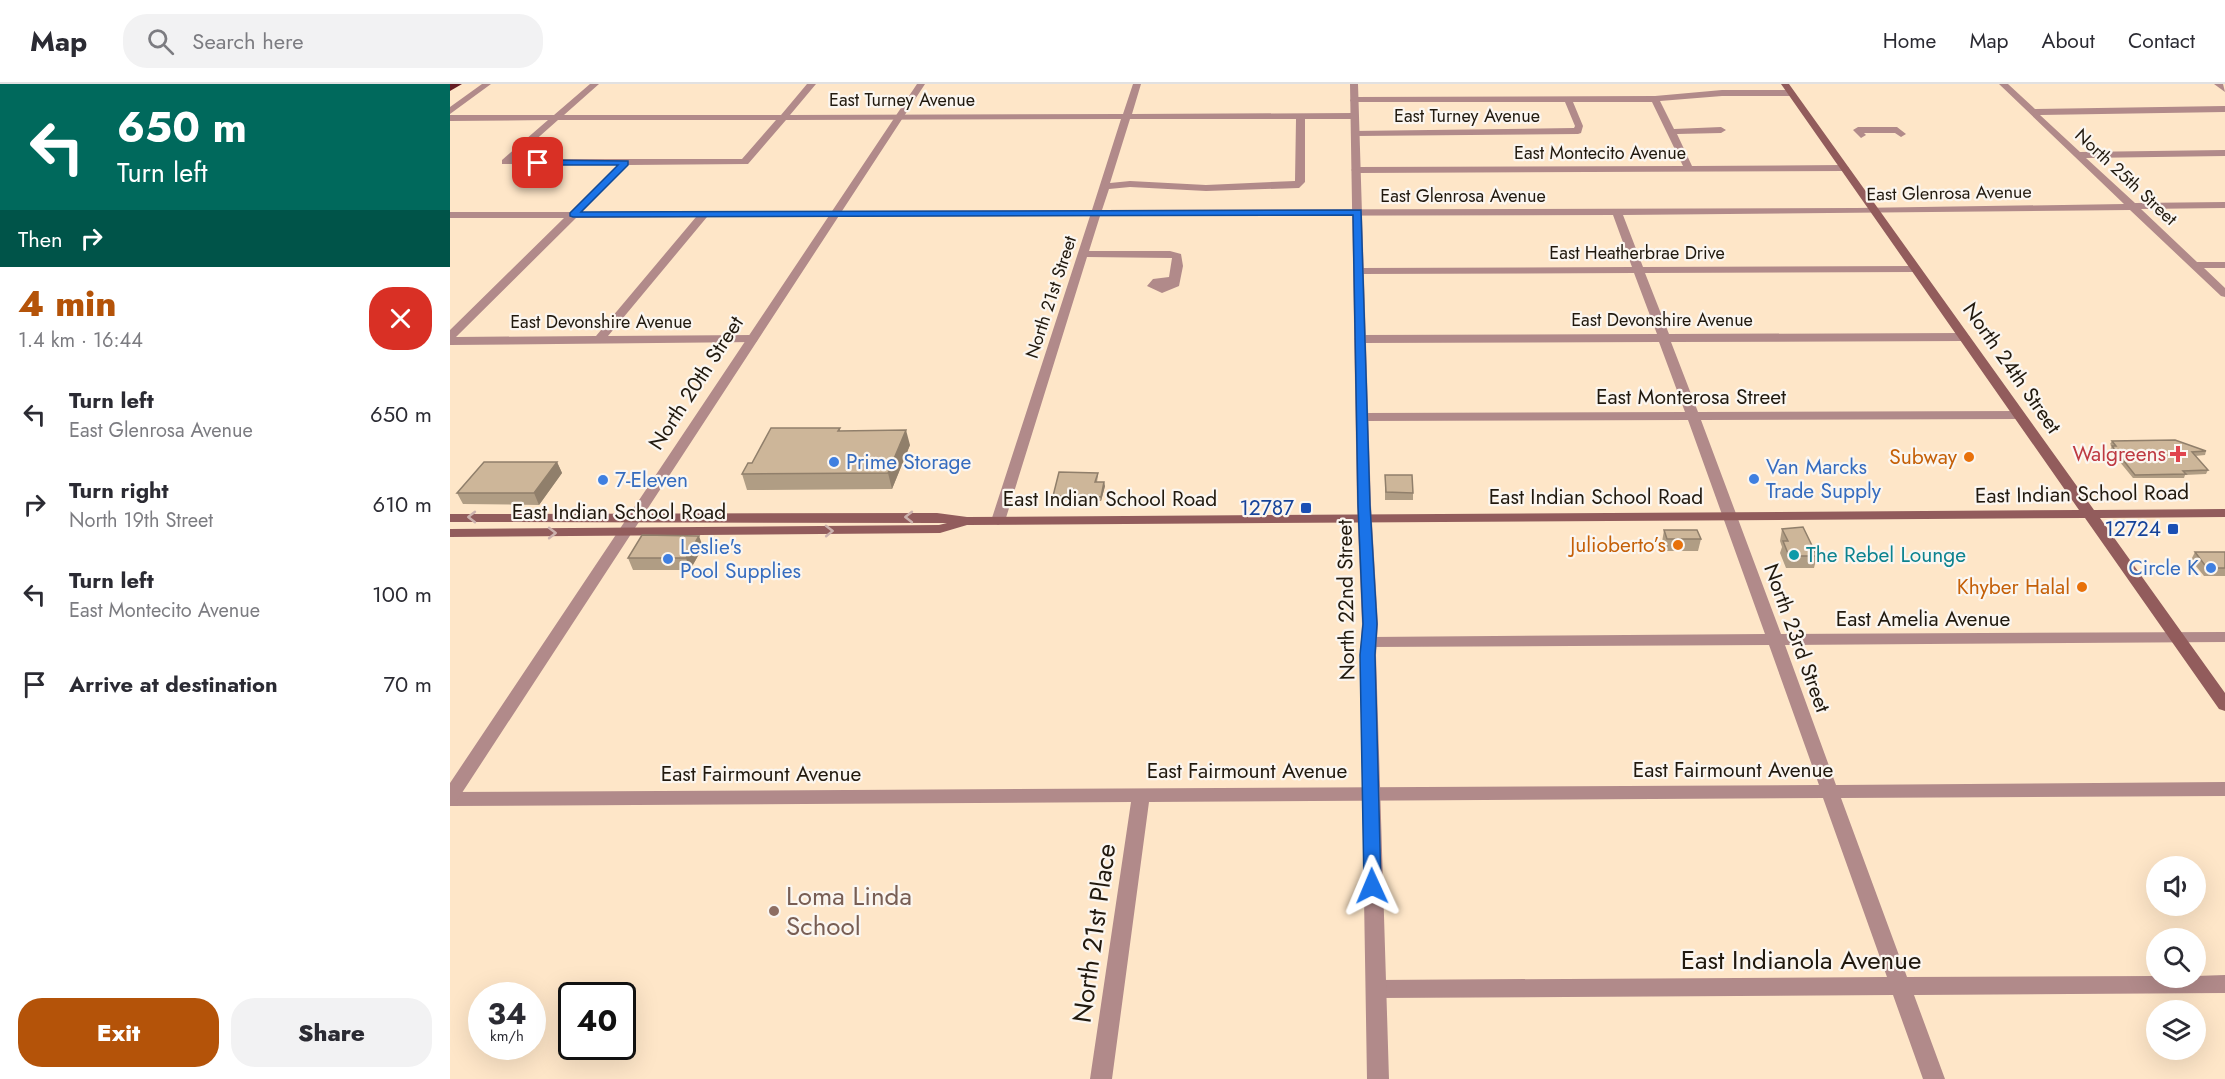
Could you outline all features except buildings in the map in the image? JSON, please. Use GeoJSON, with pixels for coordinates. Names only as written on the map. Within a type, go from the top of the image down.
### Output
{"type":"FeatureCollection","features":[{"type":"Feature","properties":{"kind":"highway"},"geometry":{"type":"LineString","coordinates":[[450,87],[455,84]]}},
{"type":"Feature","properties":{"kind":"main road","name":"North 24th Street"},"geometry":{"type":"LineString","coordinates":[[1788,88],[2225,705]]}},
{"type":"Feature","properties":{"kind":"main road","name":"East Indian School Road"},"geometry":{"type":"LineString","coordinates":[[450,518],[937,517],[967,521],[998,521],[2225,513]]}},
{"type":"Feature","properties":{"kind":"main road","name":"East Indian School Road"},"geometry":{"type":"LineString","coordinates":[[450,533],[940,529],[967,521]]}},
{"type":"Feature","properties":{"kind":"street"},"geometry":{"type":"LineString","coordinates":[[450,111],[487,84]]}},
{"type":"Feature","properties":{"kind":"street"},"geometry":{"type":"LineString","coordinates":[[595,84],[505,162],[746,162],[812,84]]}},
{"type":"Feature","properties":{"kind":"street","name":"North 20th Street"},"geometry":{"type":"LineString","coordinates":[[450,798],[921,84]]}},
{"type":"Feature","properties":{"kind":"street","name":"North 21st Street"},"geometry":{"type":"LineString","coordinates":[[998,521],[1137,84]]}},
{"type":"Feature","properties":{"kind":"street","name":"North 25th Street"},"geometry":{"type":"LineString","coordinates":[[2003,84],[2225,294]]}},
{"type":"Feature","properties":{"kind":"street"},"geometry":{"type":"LineString","coordinates":[[2218,84],[2225,89]]}},
{"type":"Feature","properties":{"kind":"street"},"geometry":{"type":"LineString","coordinates":[[1670,86],[1682,97]]}},
{"type":"Feature","properties":{"kind":"street"},"geometry":{"type":"LineString","coordinates":[[1354,92],[1568,99],[1655,99],[1788,88]]}},
{"type":"Feature","properties":{"kind":"street","name":"North 22nd Street"},"geometry":{"type":"LineString","coordinates":[[1354,92],[1370,642],[1368,655],[1378,1079]]}},
{"type":"Feature","properties":{"kind":"street","name":"East Turney Avenue"},"geometry":{"type":"LineString","coordinates":[[1356,133],[1578,131],[1579,126],[1568,99]]}},
{"type":"Feature","properties":{"kind":"street"},"geometry":{"type":"LineString","coordinates":[[1655,99],[1689,169]]}},
{"type":"Feature","properties":{"kind":"street"},"geometry":{"type":"LineString","coordinates":[[2033,112],[2225,110]]}},
{"type":"Feature","properties":{"kind":"street","name":"East Turney Avenue"},"geometry":{"type":"LineString","coordinates":[[450,118],[1126,116],[1302,121],[1355,116]]}},
{"type":"Feature","properties":{"kind":"street"},"geometry":{"type":"LineString","coordinates":[[1105,186],[1121,189],[1138,186],[1285,188],[1295,191],[1307,188],[1299,183],[1302,121]]}},
{"type":"Feature","properties":{"kind":"street"},"geometry":{"type":"LineString","coordinates":[[1671,132],[1721,130]]}},
{"type":"Feature","properties":{"kind":"street"},"geometry":{"type":"LineString","coordinates":[[1861,135],[1858,130],[1897,130],[1901,134]]}},
{"type":"Feature","properties":{"kind":"street"},"geometry":{"type":"LineString","coordinates":[[2079,155],[2225,153]]}},
{"type":"Feature","properties":{"kind":"street"},"geometry":{"type":"LineString","coordinates":[[450,339],[625,163]]}},
{"type":"Feature","properties":{"kind":"street","name":"East Montecito Avenue"},"geometry":{"type":"LineString","coordinates":[[1356,170],[1844,168]]}},
{"type":"Feature","properties":{"kind":"street","name":"East Glenrosa Avenue"},"geometry":{"type":"LineString","coordinates":[[450,215],[1875,211],[2225,205]]}},
{"type":"Feature","properties":{"kind":"street","name":"North 23rd Street"},"geometry":{"type":"LineString","coordinates":[[1617,212],[1934,1079]]}},
{"type":"Feature","properties":{"kind":"street"},"geometry":{"type":"LineString","coordinates":[[599,340],[704,214]]}},
{"type":"Feature","properties":{"kind":"street"},"geometry":{"type":"LineString","coordinates":[[1083,254],[1170,254],[1177,256],[1176,276],[1172,282]]}},
{"type":"Feature","properties":{"kind":"street"},"geometry":{"type":"LineString","coordinates":[[2195,265],[2225,265]]}},
{"type":"Feature","properties":{"kind":"street","name":"East Heatherbrae Drive"},"geometry":{"type":"LineString","coordinates":[[1359,271],[1916,269]]}},
{"type":"Feature","properties":{"kind":"street","name":"East Devonshire Avenue"},"geometry":{"type":"LineString","coordinates":[[1360,339],[1964,337]]}},
{"type":"Feature","properties":{"kind":"street","name":"East Devonshire Avenue"},"geometry":{"type":"LineString","coordinates":[[450,339],[752,339]]}},
{"type":"Feature","properties":{"kind":"street","name":"East Monterosa Street"},"geometry":{"type":"LineString","coordinates":[[1363,417],[2019,415]]}},
{"type":"Feature","properties":{"kind":"street","name":"East Amelia Avenue"},"geometry":{"type":"LineString","coordinates":[[1370,642],[2225,638]]}},
{"type":"Feature","properties":{"kind":"street","name":"East Fairmount Avenue"},"geometry":{"type":"LineString","coordinates":[[450,798],[1829,793],[2225,789]]}},
{"type":"Feature","properties":{"kind":"street","name":"North 21st Place"},"geometry":{"type":"LineString","coordinates":[[1101,1079],[1141,794]]}},
{"type":"Feature","properties":{"kind":"street","name":"East Indianola Avenue"},"geometry":{"type":"LineString","coordinates":[[1376,988],[2225,984]]}},
{"type":"Feature","properties":{"kind":"place","name":"Walgreens"},"geometry":{"type":"Point","coordinates":[2178,454]}},
{"type":"Feature","properties":{"kind":"place","name":"Subway"},"geometry":{"type":"Point","coordinates":[1969,457]}},
{"type":"Feature","properties":{"kind":"place","name":"Prime Storage"},"geometry":{"type":"Point","coordinates":[834,462]}},
{"type":"Feature","properties":{"kind":"place","name":"Van Marcks Trade Supply"},"geometry":{"type":"Point","coordinates":[1754,479]}},
{"type":"Feature","properties":{"kind":"place","name":"7-Eleven"},"geometry":{"type":"Point","coordinates":[603,480]}},
{"type":"Feature","properties":{"kind":"place","name":"12787"},"geometry":{"type":"Point","coordinates":[1306,508]}},
{"type":"Feature","properties":{"kind":"place","name":"12724"},"geometry":{"type":"Point","coordinates":[2173,529]}},
{"type":"Feature","properties":{"kind":"place","name":"Julioberto’s"},"geometry":{"type":"Point","coordinates":[1678,545]}},
{"type":"Feature","properties":{"kind":"place","name":"The Rebel Lounge"},"geometry":{"type":"Point","coordinates":[1794,555]}},
{"type":"Feature","properties":{"kind":"place","name":"Leslie's Pool Supplies"},"geometry":{"type":"Point","coordinates":[668,559]}},
{"type":"Feature","properties":{"kind":"place","name":"Circle K"},"geometry":{"type":"Point","coordinates":[2211,568]}},
{"type":"Feature","properties":{"kind":"place","name":"Khyber Halal"},"geometry":{"type":"Point","coordinates":[2082,587]}},
{"type":"Feature","properties":{"kind":"place","name":"Loma Linda School"},"geometry":{"type":"Point","coordinates":[774,911]}},
{"type":"Feature","properties":{"kind":"route"},"geometry":{"type":"LineString","coordinates":[[538,163],[625,163],[573,214],[1358,212],[1364,505],[1370,624],[1368,655],[1372,886]]}}]}
